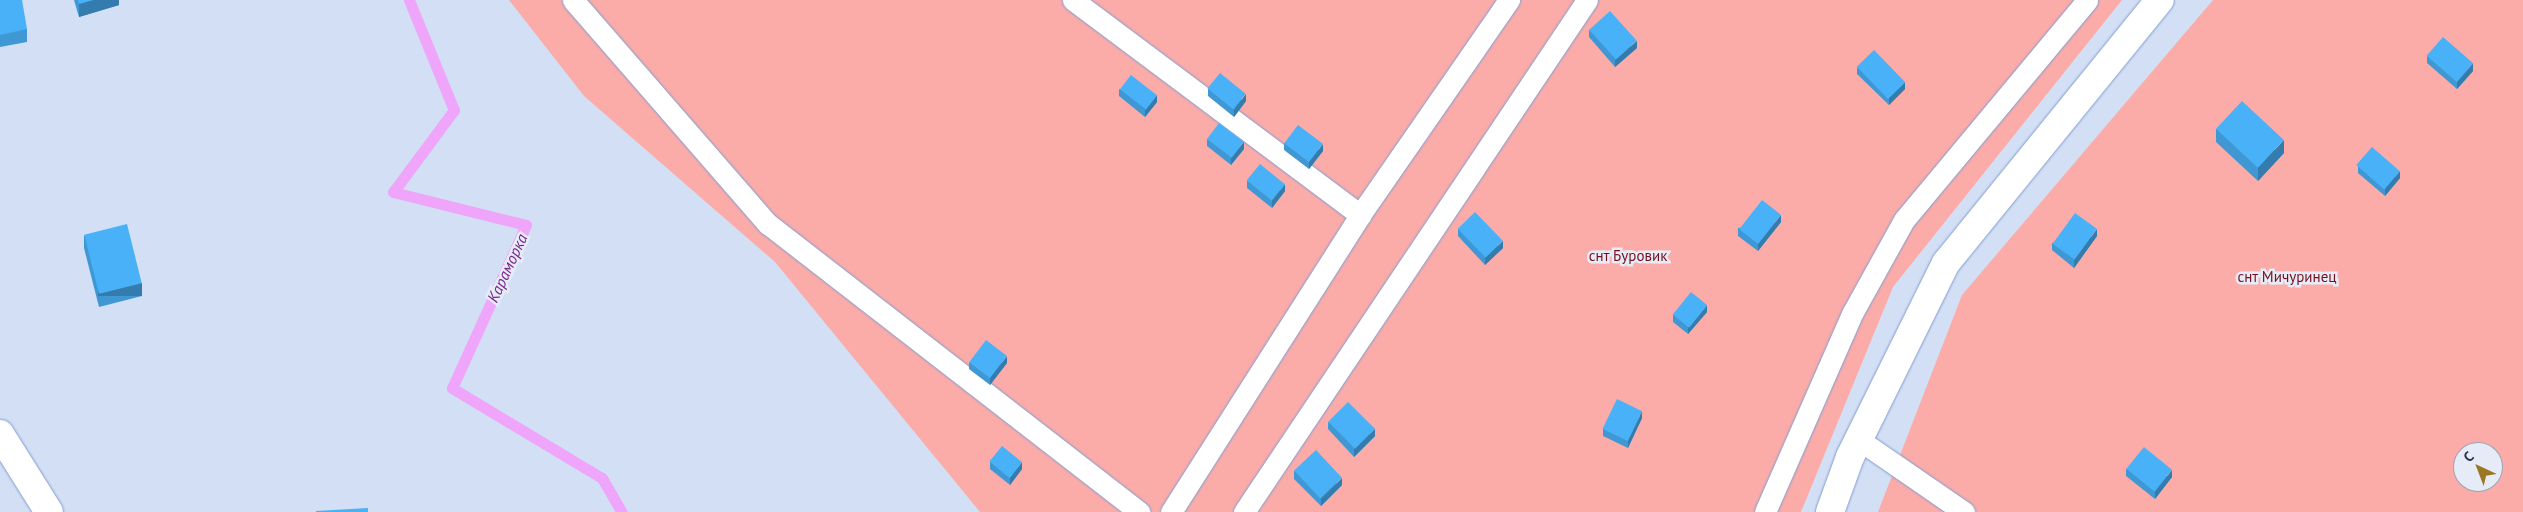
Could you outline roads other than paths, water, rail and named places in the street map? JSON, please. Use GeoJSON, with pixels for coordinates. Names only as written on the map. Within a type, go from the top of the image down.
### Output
{"type":"FeatureCollection","features":[{"type":"Feature","properties":{"kind":"street"},"geometry":{"type":"LineString","coordinates":[[1830,512],[1858,439],[1946,263],[2160,0]]}},
{"type":"Feature","properties":{"kind":"street"},"geometry":{"type":"LineString","coordinates":[[0,434],[50,512]]}},
{"type":"Feature","properties":{"kind":"lane"},"geometry":{"type":"LineString","coordinates":[[573,0],[768,224],[1139,512]]}},
{"type":"Feature","properties":{"kind":"lane"},"geometry":{"type":"LineString","coordinates":[[1073,0],[1360,215]]}},
{"type":"Feature","properties":{"kind":"lane"},"geometry":{"type":"LineString","coordinates":[[1171,512],[1360,215],[1509,0]]}},
{"type":"Feature","properties":{"kind":"lane"},"geometry":{"type":"LineString","coordinates":[[1244,512],[1587,0]]}},
{"type":"Feature","properties":{"kind":"lane"},"geometry":{"type":"LineString","coordinates":[[1765,512],[1853,312],[1904,220],[2087,0]]}},
{"type":"Feature","properties":{"kind":"lane"},"geometry":{"type":"LineString","coordinates":[[1858,439],[1964,512]]}},
{"type":"Feature","properties":{"kind":"waterway","name":"Караморка"},"geometry":{"type":"LineString","coordinates":[[409,0],[454,110],[393,192],[526,225],[452,388],[602,478],[622,512]]}},
{"type":"Feature","properties":{"kind":"park label","name":"снт Буровик"},"geometry":{"type":"Point","coordinates":[1628,256]}},
{"type":"Feature","properties":{"kind":"park label","name":"снт Мичуринец"},"geometry":{"type":"Point","coordinates":[2287,277]}}]}
